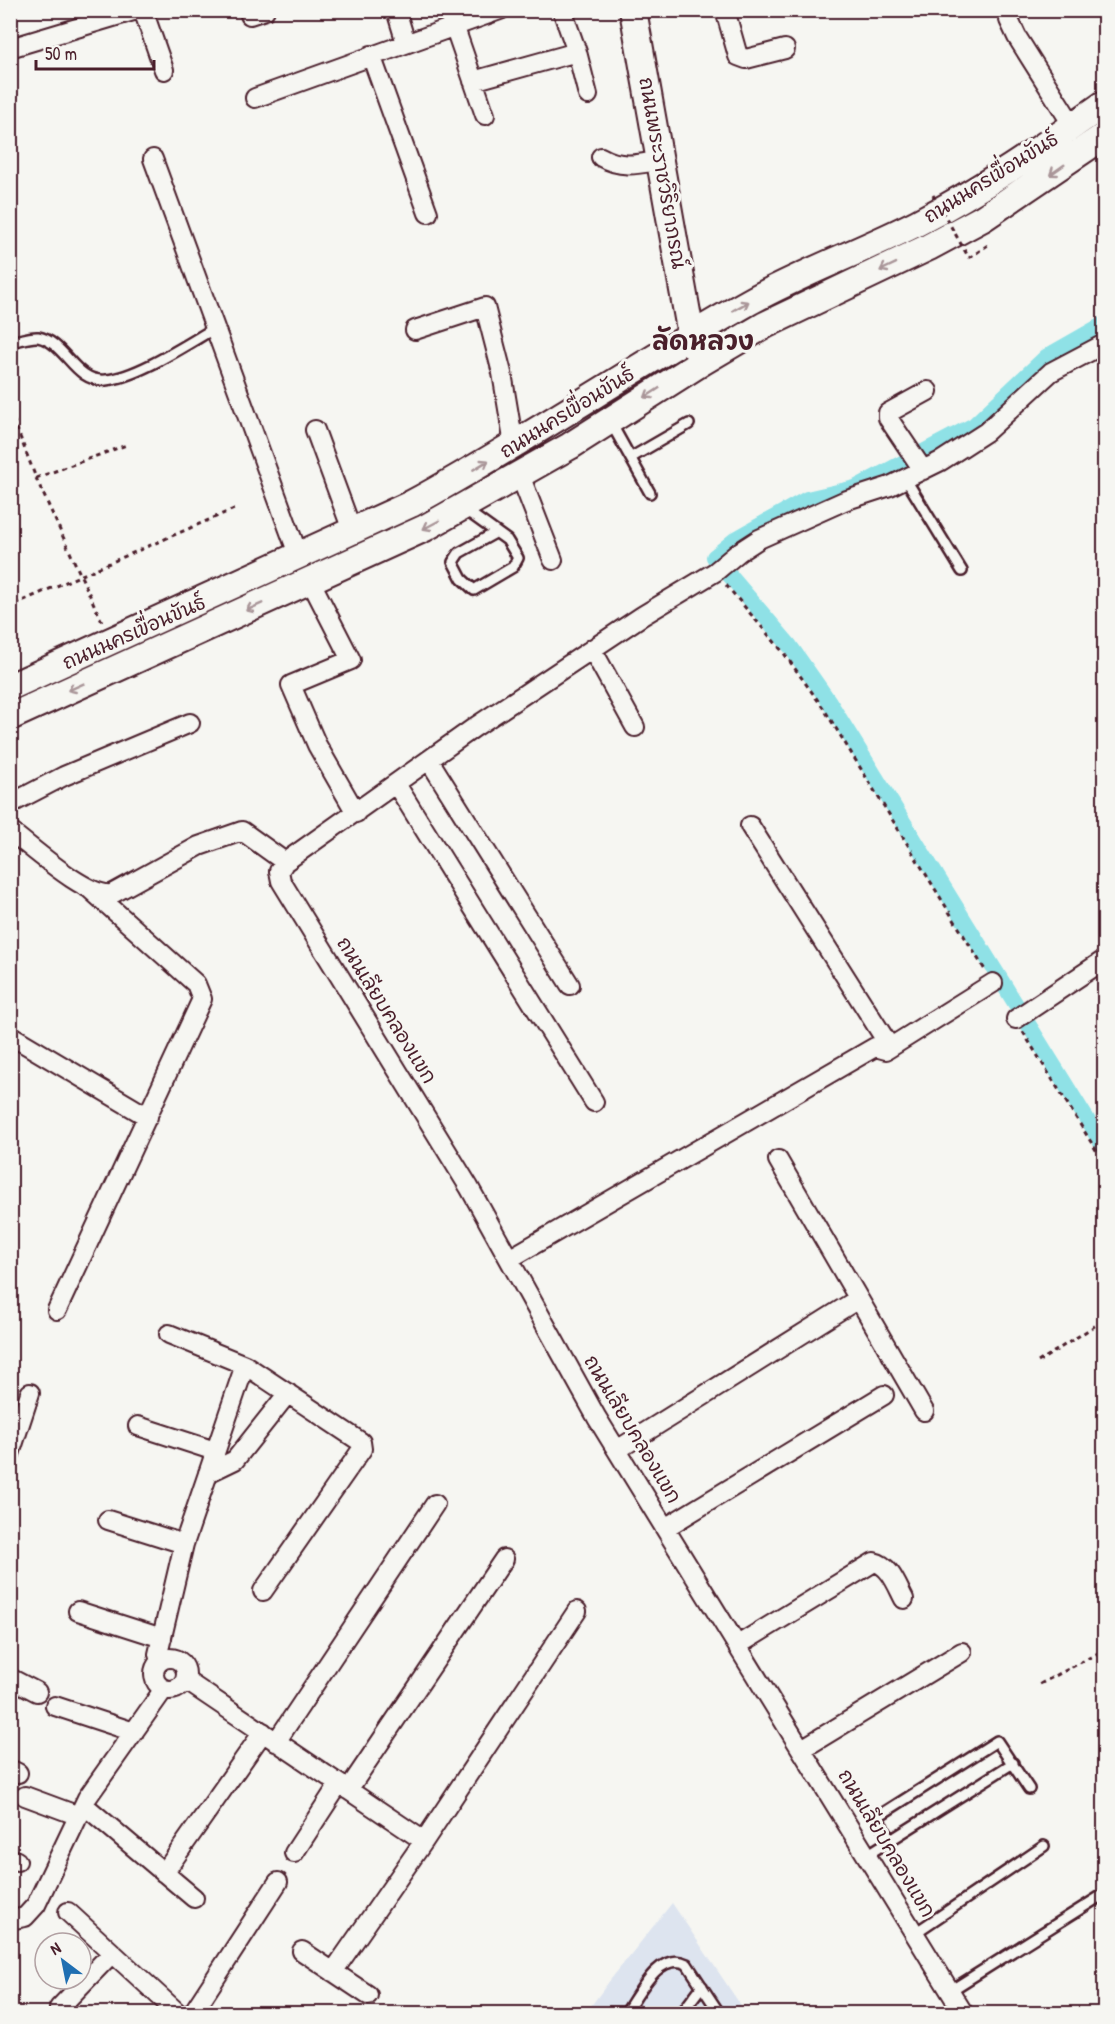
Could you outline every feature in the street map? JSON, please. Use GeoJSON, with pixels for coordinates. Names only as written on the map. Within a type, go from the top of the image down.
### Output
{"type":"FeatureCollection","features":[{"type":"Feature","properties":{"kind":"main road","name":"ถนนพระราชวิริยาภรณ์"},"geometry":{"type":"LineString","coordinates":[[633,10],[662,160],[691,335],[702,362]]}},
{"type":"Feature","properties":{"kind":"main road","name":"ถนนนครเขื่อนขันธ์"},"geometry":{"type":"LineString","coordinates":[[10,687],[353,533],[442,487],[752,300],[918,223],[968,195],[1104,104]]}},
{"type":"Feature","properties":{"kind":"main road","name":"ถนนนครเขื่อนขันธ์"},"geometry":{"type":"LineString","coordinates":[[10,717],[311,582],[462,508],[765,325],[929,247],[984,218],[1104,136]]}},
{"type":"Feature","properties":{"kind":"main road"},"geometry":{"type":"LineString","coordinates":[[594,396],[609,421]]}},
{"type":"Feature","properties":{"kind":"main road"},"geometry":{"type":"LineString","coordinates":[[177,613],[188,637]]}},
{"type":"Feature","properties":{"kind":"street"},"geometry":{"type":"LineString","coordinates":[[10,48],[137,10]]}},
{"type":"Feature","properties":{"kind":"street"},"geometry":{"type":"LineString","coordinates":[[143,10],[164,70]]}},
{"type":"Feature","properties":{"kind":"street"},"geometry":{"type":"LineString","coordinates":[[396,10],[406,43]]}},
{"type":"Feature","properties":{"kind":"street"},"geometry":{"type":"LineString","coordinates":[[255,98],[501,10]]}},
{"type":"Feature","properties":{"kind":"street"},"geometry":{"type":"LineString","coordinates":[[562,10],[577,52],[588,95]]}},
{"type":"Feature","properties":{"kind":"street"},"geometry":{"type":"LineString","coordinates":[[725,10],[738,56],[746,59],[785,49]]}},
{"type":"Feature","properties":{"kind":"street"},"geometry":{"type":"LineString","coordinates":[[1011,10],[1009,20],[1017,37],[1073,126]]}},
{"type":"Feature","properties":{"kind":"street"},"geometry":{"type":"LineString","coordinates":[[454,28],[485,116]]}},
{"type":"Feature","properties":{"kind":"street"},"geometry":{"type":"LineString","coordinates":[[473,81],[577,52]]}},
{"type":"Feature","properties":{"kind":"street"},"geometry":{"type":"LineString","coordinates":[[371,55],[428,213]]}},
{"type":"Feature","properties":{"kind":"street"},"geometry":{"type":"LineString","coordinates":[[601,157],[614,164],[628,166],[662,160]]}},
{"type":"Feature","properties":{"kind":"street"},"geometry":{"type":"LineString","coordinates":[[153,159],[299,557]]}},
{"type":"Feature","properties":{"kind":"street"},"geometry":{"type":"LineString","coordinates":[[415,330],[486,307],[514,445]]}},
{"type":"Feature","properties":{"kind":"street"},"geometry":{"type":"LineString","coordinates":[[90,890],[112,894],[199,846],[242,831],[285,862],[429,760],[592,649],[715,572],[759,539],[844,501],[905,478],[917,461],[986,432],[1051,372],[1104,344]]}},
{"type":"Feature","properties":{"kind":"street"},"geometry":{"type":"LineString","coordinates":[[917,461],[888,418],[888,413],[928,391]]}},
{"type":"Feature","properties":{"kind":"street"},"geometry":{"type":"LineString","coordinates":[[315,430],[353,533]]}},
{"type":"Feature","properties":{"kind":"street"},"geometry":{"type":"LineString","coordinates":[[520,475],[553,560]]}},
{"type":"Feature","properties":{"kind":"street"},"geometry":{"type":"LineString","coordinates":[[311,582],[351,660],[291,685],[317,745],[356,813]]}},
{"type":"Feature","properties":{"kind":"street"},"geometry":{"type":"LineString","coordinates":[[592,649],[635,727]]}},
{"type":"Feature","properties":{"kind":"street"},"geometry":{"type":"LineString","coordinates":[[10,804],[64,776],[190,723]]}},
{"type":"Feature","properties":{"kind":"street"},"geometry":{"type":"LineString","coordinates":[[429,760],[570,985]]}},
{"type":"Feature","properties":{"kind":"street"},"geometry":{"type":"LineString","coordinates":[[396,784],[594,1102]]}},
{"type":"Feature","properties":{"kind":"street"},"geometry":{"type":"LineString","coordinates":[[750,826],[890,1047]]}},
{"type":"Feature","properties":{"kind":"street"},"geometry":{"type":"LineString","coordinates":[[10,831],[90,890],[196,984],[202,999],[57,1310]]}},
{"type":"Feature","properties":{"kind":"street","name":"ถนนเลียบคลองแขก"},"geometry":{"type":"LineString","coordinates":[[285,862],[279,871],[281,881],[457,1168],[617,1450],[964,2013]]}},
{"type":"Feature","properties":{"kind":"street"},"geometry":{"type":"LineString","coordinates":[[1022,1015],[1104,960]]}},
{"type":"Feature","properties":{"kind":"street"},"geometry":{"type":"LineString","coordinates":[[509,1259],[875,1047],[886,1050],[993,983]]}},
{"type":"Feature","properties":{"kind":"street"},"geometry":{"type":"LineString","coordinates":[[10,1035],[148,1117]]}},
{"type":"Feature","properties":{"kind":"street"},"geometry":{"type":"LineString","coordinates":[[778,1160],[924,1411]]}},
{"type":"Feature","properties":{"kind":"street"},"geometry":{"type":"LineString","coordinates":[[617,1450],[858,1299]]}},
{"type":"Feature","properties":{"kind":"street"},"geometry":{"type":"LineString","coordinates":[[169,1334],[245,1365],[355,1436],[362,1449],[263,1591]]}},
{"type":"Feature","properties":{"kind":"street"},"geometry":{"type":"LineString","coordinates":[[160,1661],[171,1658],[181,1662],[186,1671],[185,1680],[174,1690],[164,1689],[154,1677],[160,1661],[158,1654],[184,1544],[245,1365]]}},
{"type":"Feature","properties":{"kind":"street"},"geometry":{"type":"LineString","coordinates":[[10,1454],[30,1393]]}},
{"type":"Feature","properties":{"kind":"street"},"geometry":{"type":"LineString","coordinates":[[208,1473],[234,1460],[288,1393]]}},
{"type":"Feature","properties":{"kind":"street"},"geometry":{"type":"LineString","coordinates":[[665,1528],[884,1395]]}},
{"type":"Feature","properties":{"kind":"street"},"geometry":{"type":"LineString","coordinates":[[138,1426],[215,1451]]}},
{"type":"Feature","properties":{"kind":"street"},"geometry":{"type":"LineString","coordinates":[[164,1873],[269,1737],[435,1504]]}},
{"type":"Feature","properties":{"kind":"street"},"geometry":{"type":"LineString","coordinates":[[108,1520],[184,1544]]}},
{"type":"Feature","properties":{"kind":"street"},"geometry":{"type":"LineString","coordinates":[[294,1853],[504,1558]]}},
{"type":"Feature","properties":{"kind":"street"},"geometry":{"type":"LineString","coordinates":[[738,1645],[874,1562],[882,1564],[888,1570],[904,1599]]}},
{"type":"Feature","properties":{"kind":"street"},"geometry":{"type":"LineString","coordinates":[[78,1611],[162,1638]]}},
{"type":"Feature","properties":{"kind":"street"},"geometry":{"type":"LineString","coordinates":[[333,1972],[424,1841],[577,1611]]}},
{"type":"Feature","properties":{"kind":"street"},"geometry":{"type":"LineString","coordinates":[[802,1749],[962,1652]]}},
{"type":"Feature","properties":{"kind":"street"},"geometry":{"type":"LineString","coordinates":[[10,1678],[37,1692]]}},
{"type":"Feature","properties":{"kind":"street"},"geometry":{"type":"LineString","coordinates":[[185,1680],[424,1841]]}},
{"type":"Feature","properties":{"kind":"street"},"geometry":{"type":"LineString","coordinates":[[10,1920],[25,1917],[36,1905],[81,1810],[164,1689]]}},
{"type":"Feature","properties":{"kind":"street"},"geometry":{"type":"LineString","coordinates":[[55,1706],[134,1732]]}},
{"type":"Feature","properties":{"kind":"street"},"geometry":{"type":"LineString","coordinates":[[25,1796],[81,1810],[194,1898]]}},
{"type":"Feature","properties":{"kind":"street"},"geometry":{"type":"LineString","coordinates":[[192,2013],[278,1882]]}},
{"type":"Feature","properties":{"kind":"street"},"geometry":{"type":"LineString","coordinates":[[68,1912],[179,2013]]}},
{"type":"Feature","properties":{"kind":"street"},"geometry":{"type":"LineString","coordinates":[[302,1952],[368,1995]]}},
{"type":"Feature","properties":{"kind":"street"},"geometry":{"type":"LineString","coordinates":[[59,2008],[112,1953]]}},
{"type":"Feature","properties":{"kind":"lane"},"geometry":{"type":"LineString","coordinates":[[10,342],[36,337],[54,343],[86,376],[106,380],[145,367],[215,328]]}},
{"type":"Feature","properties":{"kind":"lane"},"geometry":{"type":"LineString","coordinates":[[609,421],[632,457],[650,493]]}},
{"type":"Feature","properties":{"kind":"lane"},"geometry":{"type":"LineString","coordinates":[[632,457],[689,424]]}},
{"type":"Feature","properties":{"kind":"lane"},"geometry":{"type":"LineString","coordinates":[[905,478],[962,571]]}},
{"type":"Feature","properties":{"kind":"lane"},"geometry":{"type":"LineString","coordinates":[[462,508],[507,540],[518,558],[513,567],[474,590],[462,579],[453,562],[459,553],[495,533]]}},
{"type":"Feature","properties":{"kind":"lane"},"geometry":{"type":"LineString","coordinates":[[891,1840],[877,1817],[997,1741],[1029,1789]]}},
{"type":"Feature","properties":{"kind":"lane"},"geometry":{"type":"LineString","coordinates":[[867,1855],[1013,1763]]}},
{"type":"Feature","properties":{"kind":"lane"},"geometry":{"type":"LineString","coordinates":[[915,1933],[1044,1846]]}},
{"type":"Feature","properties":{"kind":"lane"},"geometry":{"type":"LineString","coordinates":[[950,1991],[1104,1894]]}},
{"type":"Feature","properties":{"kind":"lane"},"geometry":{"type":"LineString","coordinates":[[626,2013],[661,1965],[668,1961],[687,1964],[720,2013]]}},
{"type":"Feature","properties":{"kind":"lane"},"geometry":{"type":"LineString","coordinates":[[681,2013],[702,1986]]}},
{"type":"Feature","properties":{"kind":"path"},"geometry":{"type":"LineString","coordinates":[[933,195],[969,258],[988,245]]}},
{"type":"Feature","properties":{"kind":"path"},"geometry":{"type":"LineString","coordinates":[[10,411],[36,478],[111,642]]}},
{"type":"Feature","properties":{"kind":"path"},"geometry":{"type":"LineString","coordinates":[[36,478],[129,444]]}},
{"type":"Feature","properties":{"kind":"path"},"geometry":{"type":"LineString","coordinates":[[15,604],[234,509]]}},
{"type":"Feature","properties":{"kind":"path"},"geometry":{"type":"LineString","coordinates":[[715,572],[783,652],[824,709],[993,983]]}},
{"type":"Feature","properties":{"kind":"path"},"geometry":{"type":"LineString","coordinates":[[1022,1015],[1104,1163]]}},
{"type":"Feature","properties":{"kind":"path"},"geometry":{"type":"LineString","coordinates":[[1038,1362],[1104,1320]]}},
{"type":"Feature","properties":{"kind":"path"},"geometry":{"type":"LineString","coordinates":[[1040,1684],[1104,1650]]}},
{"type":"Feature","properties":{"kind":"shaded area"},"geometry":{"type":"Polygon","coordinates":[[[672,1903],[746,2013],[585,2014],[611,1979],[672,1903]]]}},
{"type":"Feature","properties":{"kind":"waterway"},"geometry":{"type":"LineString","coordinates":[[1104,324],[1046,357],[974,425],[855,488],[807,499],[736,539],[714,557],[790,646],[828,700],[1104,1147]]}},
{"type":"Feature","properties":{"kind":"district","name":"ลัดหลวง"},"geometry":{"type":"Point","coordinates":[703,341]}}]}
